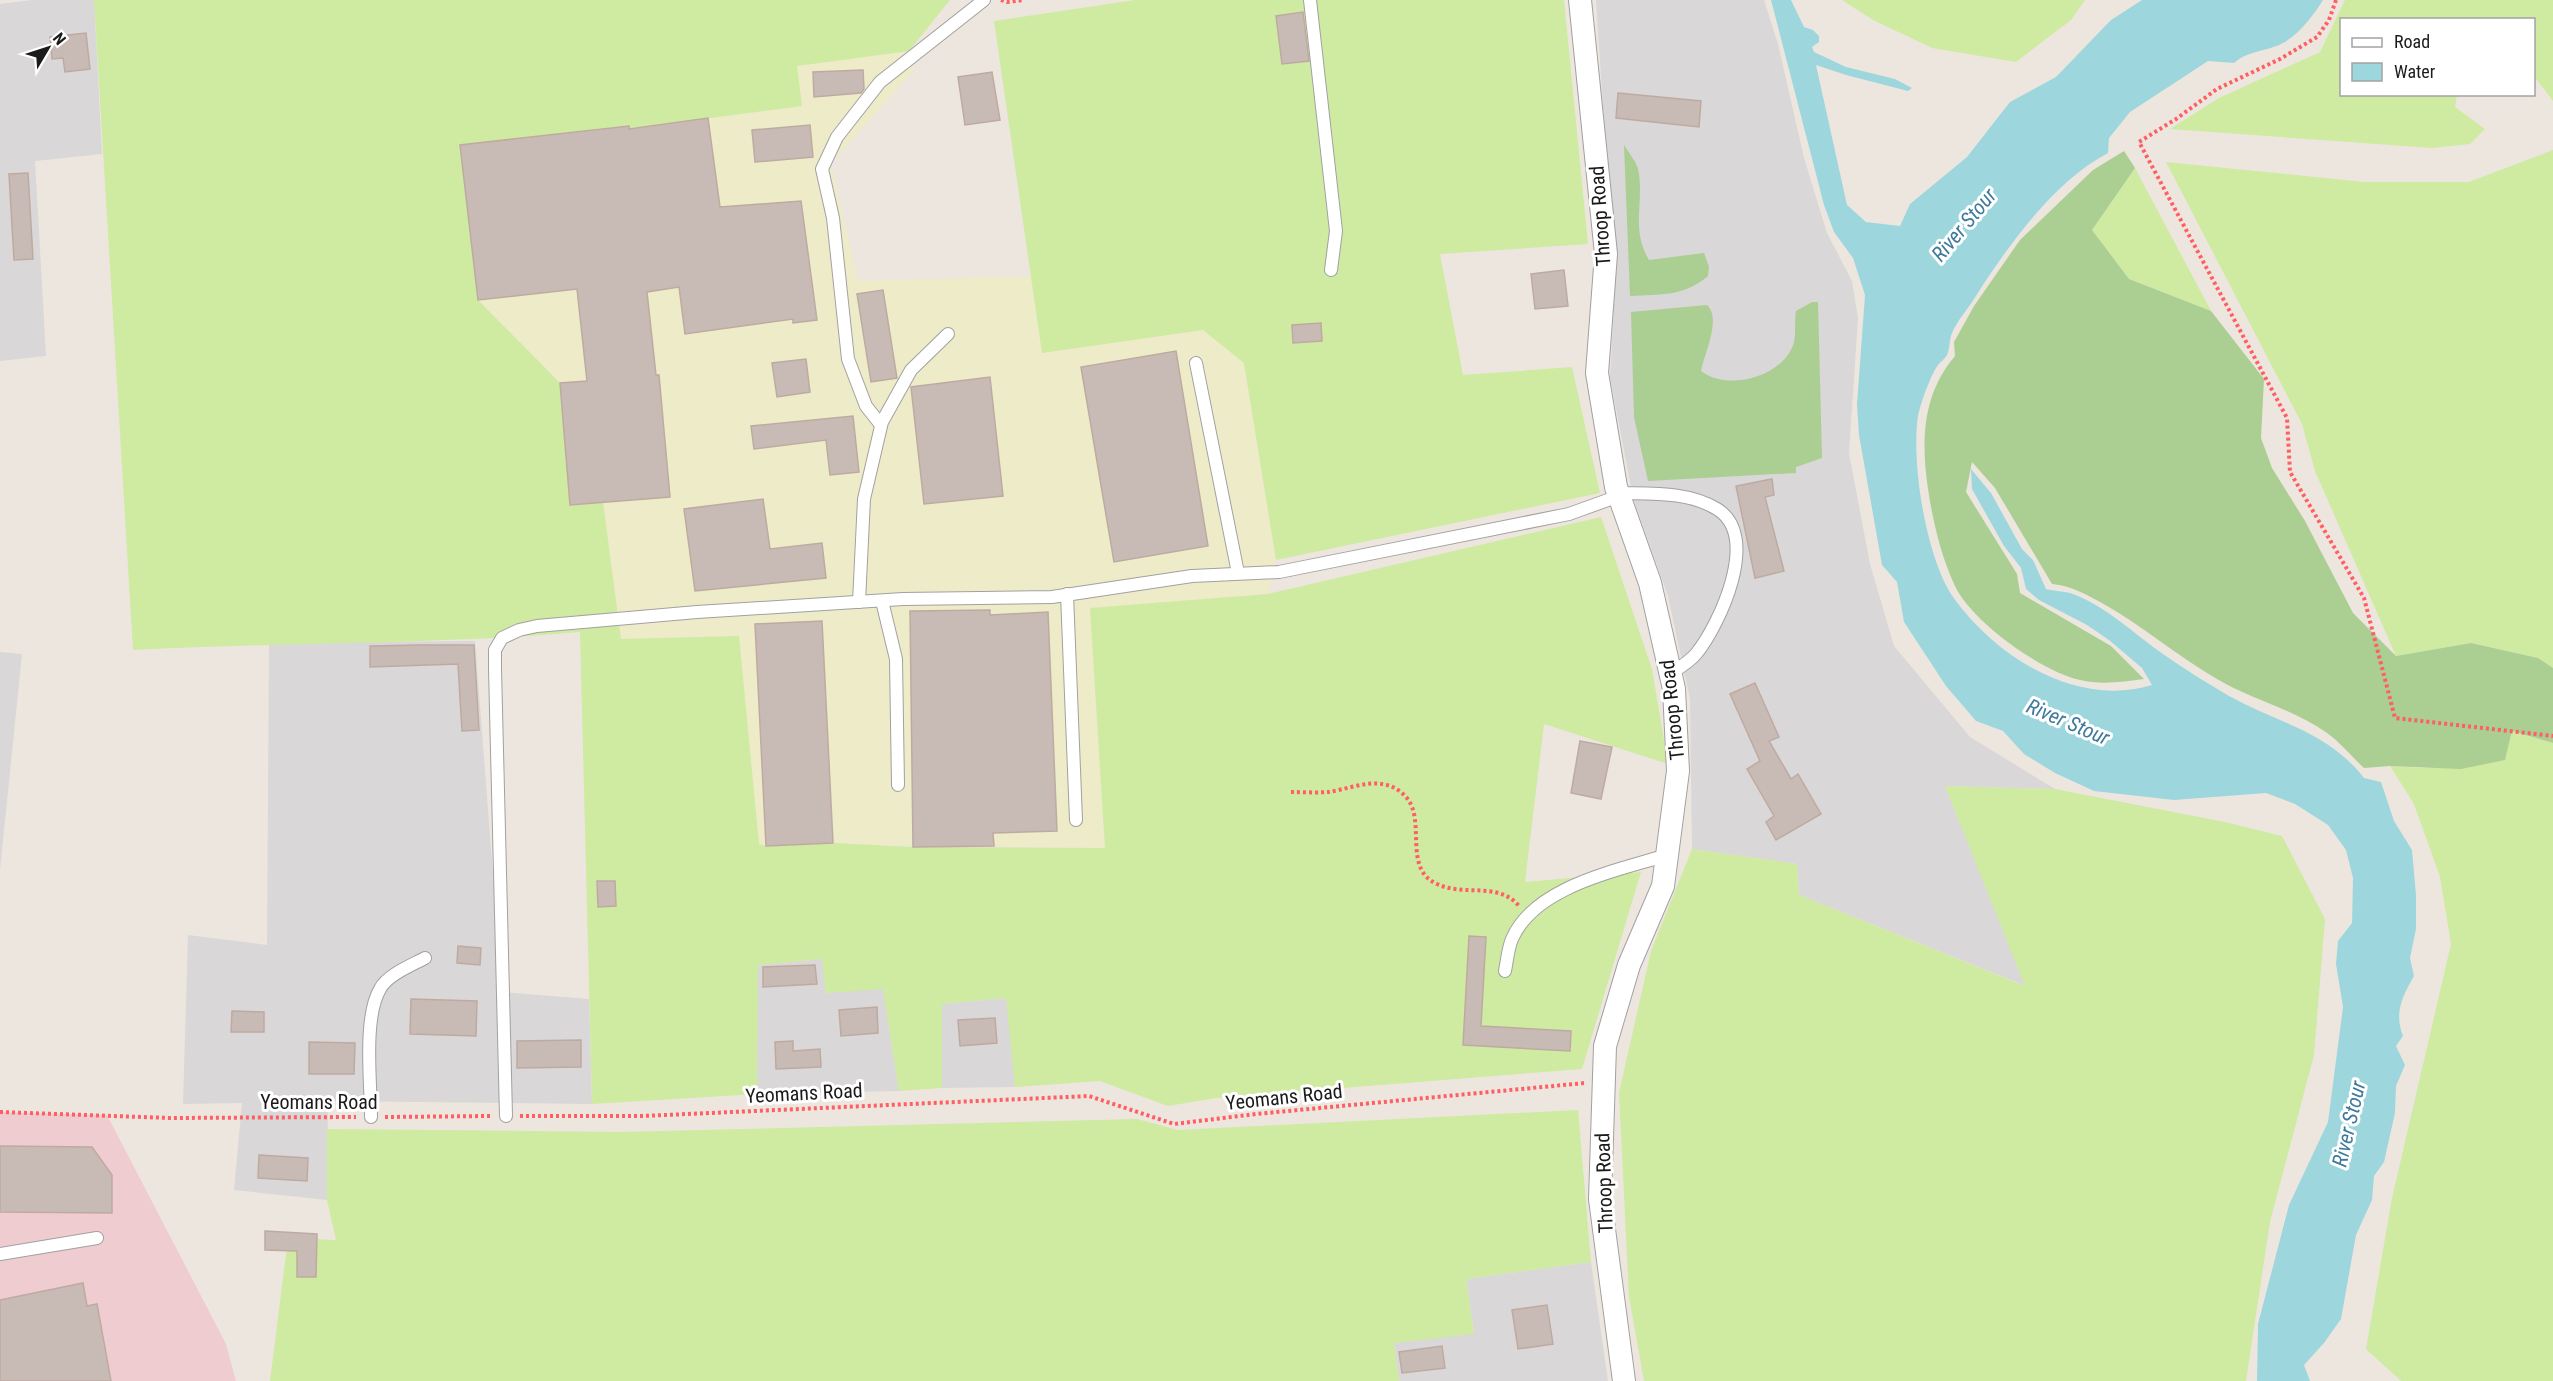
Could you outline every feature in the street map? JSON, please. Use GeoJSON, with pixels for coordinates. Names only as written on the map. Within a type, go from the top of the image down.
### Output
{"type":"FeatureCollection","features":[{"type":"Feature","properties":{"kind":"street","name":"Throop Road"},"geometry":{"type":"LineString","coordinates":[[1580,0],[1606,254],[1597,373],[1618,495],[1650,584],[1670,674],[1678,771],[1663,886],[1629,965],[1605,1046],[1600,1199],[1624,1381]]}},
{"type":"Feature","properties":{"kind":"lane"},"geometry":{"type":"LineString","coordinates":[[881,425],[866,406],[848,359],[833,218],[822,169],[837,137],[880,81],[984,0]]}},
{"type":"Feature","properties":{"kind":"lane"},"geometry":{"type":"LineString","coordinates":[[1310,0],[1336,231],[1331,270]]}},
{"type":"Feature","properties":{"kind":"lane"},"geometry":{"type":"LineString","coordinates":[[859,602],[864,499],[881,425],[910,370],[948,334]]}},
{"type":"Feature","properties":{"kind":"lane"},"geometry":{"type":"LineString","coordinates":[[1196,363],[1238,573]]}},
{"type":"Feature","properties":{"kind":"lane"},"geometry":{"type":"LineString","coordinates":[[506,1116],[495,650],[502,638],[528,628],[580,621],[859,602],[1067,594],[1192,576],[1279,572],[1569,514],[1618,495],[1665,494],[1692,498],[1716,508],[1732,524],[1737,542],[1734,575],[1706,638],[1694,657],[1670,674]]}},
{"type":"Feature","properties":{"kind":"lane"},"geometry":{"type":"LineString","coordinates":[[1067,594],[1076,820]]}},
{"type":"Feature","properties":{"kind":"lane"},"geometry":{"type":"LineString","coordinates":[[882,601],[896,659],[898,785]]}},
{"type":"Feature","properties":{"kind":"lane"},"geometry":{"type":"LineString","coordinates":[[1505,971],[1512,939],[1527,915],[1545,901],[1609,872],[1667,855]]}},
{"type":"Feature","properties":{"kind":"lane"},"geometry":{"type":"LineString","coordinates":[[371,1117],[371,1032],[374,1005],[380,987],[425,958]]}},
{"type":"Feature","properties":{"kind":"lane"},"geometry":{"type":"LineString","coordinates":[[0,1254],[97,1238]]}},
{"type":"Feature","properties":{"kind":"path"},"geometry":{"type":"LineString","coordinates":[[1001,0],[1007,2],[1023,0]]}},
{"type":"Feature","properties":{"kind":"path"},"geometry":{"type":"LineString","coordinates":[[2336,0],[2329,20],[2317,36],[2280,59],[2217,89],[2139,142],[2287,418],[2290,472],[2364,598],[2395,718],[2553,736]]}},
{"type":"Feature","properties":{"kind":"path"},"geometry":{"type":"LineString","coordinates":[[1291,792],[1325,792],[1381,783],[1395,788],[1406,797],[1412,806],[1419,865],[1428,878],[1450,888],[1506,894],[1527,915]]}},
{"type":"Feature","properties":{"kind":"path","name":"Yeomans Road"},"geometry":{"type":"LineString","coordinates":[[0,1112],[170,1118],[643,1116],[1089,1096],[1174,1124],[1256,1113],[1603,1081]]}},
{"type":"Feature","properties":{"kind":"shaded area"},"geometry":{"type":"Polygon","coordinates":[[[32,0],[94,0],[102,154],[35,161],[46,356],[0,361],[0,4],[32,0]]]}},
{"type":"Feature","properties":{"kind":"shaded area"},"geometry":{"type":"Polygon","coordinates":[[[1596,0],[1764,0],[1778,44],[1804,158],[1827,233],[1852,281],[1858,318],[1849,453],[1870,564],[1894,646],[1970,737],[2055,789],[1945,786],[2026,986],[1799,895],[1797,864],[1692,849],[1690,699],[1668,596],[1633,498],[1610,377],[1615,288],[1596,0]]]}},
{"type":"Feature","properties":{"kind":"shaded area"},"geometry":{"type":"Polygon","coordinates":[[[909,51],[914,70],[831,163],[858,281],[1033,276],[1042,353],[1203,330],[1244,363],[1276,560],[1268,594],[1090,608],[1105,848],[759,844],[739,636],[621,639],[603,502],[570,505],[560,383],[478,300],[460,145],[649,126],[802,106],[796,66],[909,51]]]}},
{"type":"Feature","properties":{"kind":"shaded area"},"geometry":{"type":"Polygon","coordinates":[[[475,641],[502,992],[589,999],[592,1104],[328,1101],[327,1200],[234,1190],[242,1103],[183,1104],[188,935],[267,945],[269,643],[475,641]]]}},
{"type":"Feature","properties":{"kind":"shaded area"},"geometry":{"type":"Polygon","coordinates":[[[0,652],[22,654],[0,870],[0,652]]]}},
{"type":"Feature","properties":{"kind":"shaded area"},"geometry":{"type":"Polygon","coordinates":[[[823,959],[826,993],[883,988],[899,1091],[757,1094],[757,965],[823,959]]]}},
{"type":"Feature","properties":{"kind":"shaded area"},"geometry":{"type":"Polygon","coordinates":[[[1007,998],[1015,1087],[942,1088],[941,1004],[1007,998]]]}},
{"type":"Feature","properties":{"kind":"shaded area"},"geometry":{"type":"Polygon","coordinates":[[[0,1112],[107,1115],[226,1344],[236,1381],[0,1381],[0,1112]]]}},
{"type":"Feature","properties":{"kind":"shaded area"},"geometry":{"type":"Polygon","coordinates":[[[1591,1262],[1608,1381],[1399,1381],[1394,1343],[1474,1333],[1466,1279],[1591,1262]]]}},
{"type":"Feature","properties":{"kind":"green space"},"geometry":{"type":"Polygon","coordinates":[[[94,0],[950,0],[909,51],[797,66],[802,106],[649,126],[460,145],[478,300],[560,383],[570,505],[603,502],[621,639],[739,636],[759,844],[766,846],[833,843],[913,847],[1105,848],[1090,608],[1268,594],[1601,517],[1652,669],[1668,764],[1544,724],[1525,882],[1641,872],[1582,1069],[1216,1098],[1168,1106],[1100,1081],[1015,1087],[1006,998],[942,1004],[942,1088],[899,1091],[883,989],[826,993],[822,959],[758,965],[757,1094],[592,1104],[580,632],[468,639],[133,650],[94,0]]]}},
{"type":"Feature","properties":{"kind":"green space"},"geometry":{"type":"Polygon","coordinates":[[[1135,0],[1564,0],[1588,244],[1440,254],[1463,375],[1572,367],[1600,493],[1276,560],[1244,363],[1203,330],[1042,353],[994,21],[1135,0]]]}},
{"type":"Feature","properties":{"kind":"green space"},"geometry":{"type":"Polygon","coordinates":[[[1842,0],[2085,0],[2071,20],[2016,62],[1932,48],[1873,20],[1842,0]]]}},
{"type":"Feature","properties":{"kind":"green space"},"geometry":{"type":"Polygon","coordinates":[[[2345,0],[2553,0],[2553,101],[2535,77],[2535,18],[2340,18],[2340,96],[2457,96],[2455,107],[2485,129],[2470,144],[2432,148],[2170,129],[2219,98],[2320,52],[2345,0]]]}},
{"type":"Feature","properties":{"kind":"green space"},"geometry":{"type":"Polygon","coordinates":[[[1624,145],[1638,169],[1640,237],[1649,260],[1704,253],[1709,267],[1708,276],[1690,288],[1671,293],[1630,296],[1624,145]]]}},
{"type":"Feature","properties":{"kind":"green space"},"geometry":{"type":"Polygon","coordinates":[[[2553,150],[2553,668],[2538,658],[2471,643],[2396,656],[2315,471],[2302,424],[2166,162],[2364,182],[2469,182],[2553,150]]]}},
{"type":"Feature","properties":{"kind":"green space"},"geometry":{"type":"Polygon","coordinates":[[[2124,151],[2135,168],[2092,230],[2129,279],[2211,311],[2264,379],[2261,438],[2272,468],[2305,521],[2353,613],[2396,656],[2471,643],[2538,658],[2553,668],[2553,743],[2512,731],[2505,760],[2461,769],[2390,766],[2364,768],[2337,741],[2301,717],[2217,679],[2102,603],[2072,589],[2052,584],[1995,488],[1972,462],[1966,492],[2017,574],[2020,593],[2111,646],[2144,679],[2096,682],[2064,675],[2009,643],[1963,600],[1955,586],[1938,539],[1926,471],[1926,419],[1936,386],[1955,356],[1954,342],[1974,306],[2020,240],[2093,170],[2124,151]]]}},
{"type":"Feature","properties":{"kind":"green space"},"geometry":{"type":"Polygon","coordinates":[[[2135,168],[2211,311],[2129,279],[2092,230],[2135,168]]]}},
{"type":"Feature","properties":{"kind":"green space"},"geometry":{"type":"Polygon","coordinates":[[[1812,302],[1818,302],[1822,458],[1796,467],[1796,473],[1648,481],[1634,417],[1631,312],[1707,305],[1713,319],[1711,336],[1701,371],[1724,380],[1738,380],[1764,374],[1785,358],[1794,344],[1796,311],[1812,302]]]}},
{"type":"Feature","properties":{"kind":"green space"},"geometry":{"type":"Polygon","coordinates":[[[2512,731],[2553,743],[2553,1381],[2401,1381],[2366,1349],[2392,1198],[2451,944],[2440,877],[2414,804],[2390,766],[2424,768],[2505,760],[2512,731]]]}},
{"type":"Feature","properties":{"kind":"green space"},"geometry":{"type":"Polygon","coordinates":[[[1945,786],[2055,789],[2225,822],[2282,836],[2325,919],[2314,1055],[2270,1222],[2246,1381],[1644,1381],[1629,1297],[1619,1093],[1651,951],[1692,849],[1797,864],[1799,895],[2025,986],[1945,786]]]}},
{"type":"Feature","properties":{"kind":"green space"},"geometry":{"type":"Polygon","coordinates":[[[1578,1110],[1591,1262],[1466,1279],[1474,1334],[1394,1343],[1399,1381],[270,1381],[288,1238],[336,1240],[327,1200],[327,1129],[620,1132],[1137,1119],[1178,1130],[1578,1110]]]}},
{"type":"Feature","properties":{"kind":"water","name":"River Stour"},"geometry":{"type":"Polygon","coordinates":[[[1771,0],[1791,0],[1804,27],[1813,30],[1819,36],[1819,42],[1812,47],[1814,52],[1846,67],[1895,79],[1912,88],[1908,91],[1816,65],[1847,205],[1866,222],[1900,226],[1910,204],[1967,157],[2010,102],[2056,77],[2111,20],[2142,0],[2323,0],[2310,19],[2288,40],[2275,47],[2251,53],[2234,63],[2208,61],[2130,112],[2109,138],[2108,153],[2068,181],[2033,217],[2001,258],[1959,320],[1951,336],[1947,355],[1935,369],[1926,390],[1918,416],[1916,436],[1923,509],[1928,535],[1943,580],[1971,619],[1992,639],[2015,657],[2040,672],[2067,683],[2095,689],[2123,690],[2152,685],[2142,668],[2109,640],[2087,625],[2039,600],[2026,589],[2021,568],[2004,546],[1972,489],[1971,469],[1991,493],[2022,549],[2033,560],[2046,589],[2067,592],[2096,605],[2204,681],[2335,749],[2364,778],[2381,782],[2394,821],[2412,850],[2416,929],[2410,958],[2414,976],[2399,1012],[2403,1036],[2396,1046],[2405,1065],[2396,1086],[2395,1113],[2384,1162],[2374,1176],[2372,1200],[2356,1235],[2341,1319],[2304,1365],[2310,1381],[2257,1381],[2258,1324],[2289,1205],[2328,1122],[2343,1007],[2336,964],[2338,941],[2352,923],[2353,878],[2346,850],[2328,825],[2295,804],[2266,793],[2174,800],[2094,791],[2055,773],[2024,754],[2003,731],[1976,721],[1946,686],[1904,622],[1897,582],[1882,565],[1859,435],[1857,404],[1865,295],[1853,258],[1834,232],[1824,205],[1771,0]]]}},
{"type":"Feature","properties":{"kind":"building"},"geometry":{"type":"Polygon","coordinates":[[[1303,12],[1309,61],[1282,64],[1276,16],[1303,12]]]}},
{"type":"Feature","properties":{"kind":"building"},"geometry":{"type":"Polygon","coordinates":[[[86,33],[90,69],[65,72],[63,58],[52,59],[50,37],[86,33]]]}},
{"type":"Feature","properties":{"kind":"building"},"geometry":{"type":"Polygon","coordinates":[[[863,70],[864,89],[861,93],[814,97],[813,72],[863,70]]]}},
{"type":"Feature","properties":{"kind":"building"},"geometry":{"type":"Polygon","coordinates":[[[992,72],[1000,120],[965,125],[958,77],[992,72]]]}},
{"type":"Feature","properties":{"kind":"building"},"geometry":{"type":"Polygon","coordinates":[[[1618,93],[1701,101],[1699,127],[1616,118],[1618,93]]]}},
{"type":"Feature","properties":{"kind":"building"},"geometry":{"type":"Polygon","coordinates":[[[708,118],[720,207],[801,201],[817,320],[793,323],[793,319],[685,334],[679,287],[647,292],[656,375],[659,375],[670,497],[570,505],[560,383],[587,381],[577,289],[478,300],[460,145],[629,126],[629,129],[708,118]]]}},
{"type":"Feature","properties":{"kind":"building"},"geometry":{"type":"Polygon","coordinates":[[[810,125],[813,157],[755,162],[752,130],[810,125]]]}},
{"type":"Feature","properties":{"kind":"building"},"geometry":{"type":"Polygon","coordinates":[[[28,173],[33,259],[14,260],[9,174],[28,173]]]}},
{"type":"Feature","properties":{"kind":"building"},"geometry":{"type":"Polygon","coordinates":[[[1564,270],[1568,306],[1535,309],[1531,274],[1564,270]]]}},
{"type":"Feature","properties":{"kind":"building"},"geometry":{"type":"Polygon","coordinates":[[[883,290],[897,378],[871,382],[857,294],[883,290]]]}},
{"type":"Feature","properties":{"kind":"building"},"geometry":{"type":"Polygon","coordinates":[[[1321,323],[1322,341],[1293,343],[1292,325],[1321,323]]]}},
{"type":"Feature","properties":{"kind":"building"},"geometry":{"type":"Polygon","coordinates":[[[1176,351],[1208,546],[1114,562],[1081,367],[1176,351]]]}},
{"type":"Feature","properties":{"kind":"building"},"geometry":{"type":"Polygon","coordinates":[[[806,359],[810,392],[777,397],[772,363],[806,359]]]}},
{"type":"Feature","properties":{"kind":"building"},"geometry":{"type":"Polygon","coordinates":[[[990,377],[1003,496],[924,504],[911,387],[990,377]]]}},
{"type":"Feature","properties":{"kind":"building"},"geometry":{"type":"Polygon","coordinates":[[[853,416],[859,472],[830,475],[826,440],[754,449],[751,426],[853,416]]]}},
{"type":"Feature","properties":{"kind":"building"},"geometry":{"type":"Polygon","coordinates":[[[1772,479],[1774,495],[1765,497],[1784,571],[1755,578],[1736,486],[1772,479]]]}},
{"type":"Feature","properties":{"kind":"building"},"geometry":{"type":"Polygon","coordinates":[[[763,499],[770,549],[822,543],[826,578],[695,591],[684,509],[763,499]]]}},
{"type":"Feature","properties":{"kind":"building"},"geometry":{"type":"Polygon","coordinates":[[[990,610],[990,615],[1048,612],[1057,831],[993,833],[994,846],[913,847],[910,611],[990,610]]]}},
{"type":"Feature","properties":{"kind":"building"},"geometry":{"type":"Polygon","coordinates":[[[822,621],[833,843],[766,846],[755,624],[822,621]]]}},
{"type":"Feature","properties":{"kind":"building"},"geometry":{"type":"Polygon","coordinates":[[[474,645],[479,730],[462,731],[458,664],[370,667],[370,646],[474,645]]]}},
{"type":"Feature","properties":{"kind":"building"},"geometry":{"type":"Polygon","coordinates":[[[1755,683],[1779,737],[1769,741],[1791,779],[1798,774],[1821,814],[1776,840],[1766,822],[1774,816],[1747,769],[1760,761],[1730,694],[1755,683]]]}},
{"type":"Feature","properties":{"kind":"building"},"geometry":{"type":"Polygon","coordinates":[[[1580,741],[1612,747],[1601,799],[1571,793],[1580,741]]]}},
{"type":"Feature","properties":{"kind":"building"},"geometry":{"type":"Polygon","coordinates":[[[597,881],[615,881],[616,906],[598,907],[597,881]]]}},
{"type":"Feature","properties":{"kind":"building"},"geometry":{"type":"Polygon","coordinates":[[[1469,936],[1486,937],[1481,1026],[1571,1031],[1570,1051],[1463,1045],[1469,936]]]}},
{"type":"Feature","properties":{"kind":"building"},"geometry":{"type":"Polygon","coordinates":[[[458,946],[481,948],[480,965],[457,963],[458,946]]]}},
{"type":"Feature","properties":{"kind":"building"},"geometry":{"type":"Polygon","coordinates":[[[815,965],[817,984],[763,987],[763,967],[815,965]]]}},
{"type":"Feature","properties":{"kind":"building"},"geometry":{"type":"Polygon","coordinates":[[[411,999],[477,1001],[476,1036],[410,1034],[411,999]]]}},
{"type":"Feature","properties":{"kind":"building"},"geometry":{"type":"Polygon","coordinates":[[[877,1007],[878,1033],[841,1036],[839,1010],[877,1007]]]}},
{"type":"Feature","properties":{"kind":"building"},"geometry":{"type":"Polygon","coordinates":[[[232,1011],[264,1012],[264,1032],[231,1032],[232,1011]]]}},
{"type":"Feature","properties":{"kind":"building"},"geometry":{"type":"Polygon","coordinates":[[[995,1018],[997,1043],[960,1046],[958,1020],[995,1018]]]}},
{"type":"Feature","properties":{"kind":"building"},"geometry":{"type":"Polygon","coordinates":[[[581,1040],[581,1067],[517,1068],[517,1041],[581,1040]]]}},
{"type":"Feature","properties":{"kind":"building"},"geometry":{"type":"Polygon","coordinates":[[[793,1041],[793,1051],[820,1049],[821,1067],[776,1069],[775,1042],[793,1041]]]}},
{"type":"Feature","properties":{"kind":"building"},"geometry":{"type":"Polygon","coordinates":[[[309,1042],[355,1043],[354,1074],[309,1074],[309,1042]]]}},
{"type":"Feature","properties":{"kind":"building"},"geometry":{"type":"Polygon","coordinates":[[[0,1146],[92,1147],[112,1175],[112,1213],[0,1212],[0,1146]]]}},
{"type":"Feature","properties":{"kind":"building"},"geometry":{"type":"Polygon","coordinates":[[[259,1155],[308,1158],[307,1181],[258,1178],[259,1155]]]}},
{"type":"Feature","properties":{"kind":"building"},"geometry":{"type":"Polygon","coordinates":[[[265,1231],[317,1234],[316,1277],[297,1277],[297,1251],[265,1250],[265,1231]]]}},
{"type":"Feature","properties":{"kind":"building"},"geometry":{"type":"Polygon","coordinates":[[[83,1283],[87,1306],[97,1304],[111,1381],[0,1381],[0,1300],[83,1283]]]}},
{"type":"Feature","properties":{"kind":"building"},"geometry":{"type":"Polygon","coordinates":[[[1547,1305],[1553,1344],[1518,1349],[1512,1310],[1547,1305]]]}},
{"type":"Feature","properties":{"kind":"building"},"geometry":{"type":"Polygon","coordinates":[[[1442,1346],[1445,1368],[1402,1373],[1399,1352],[1442,1346]]]}}]}
